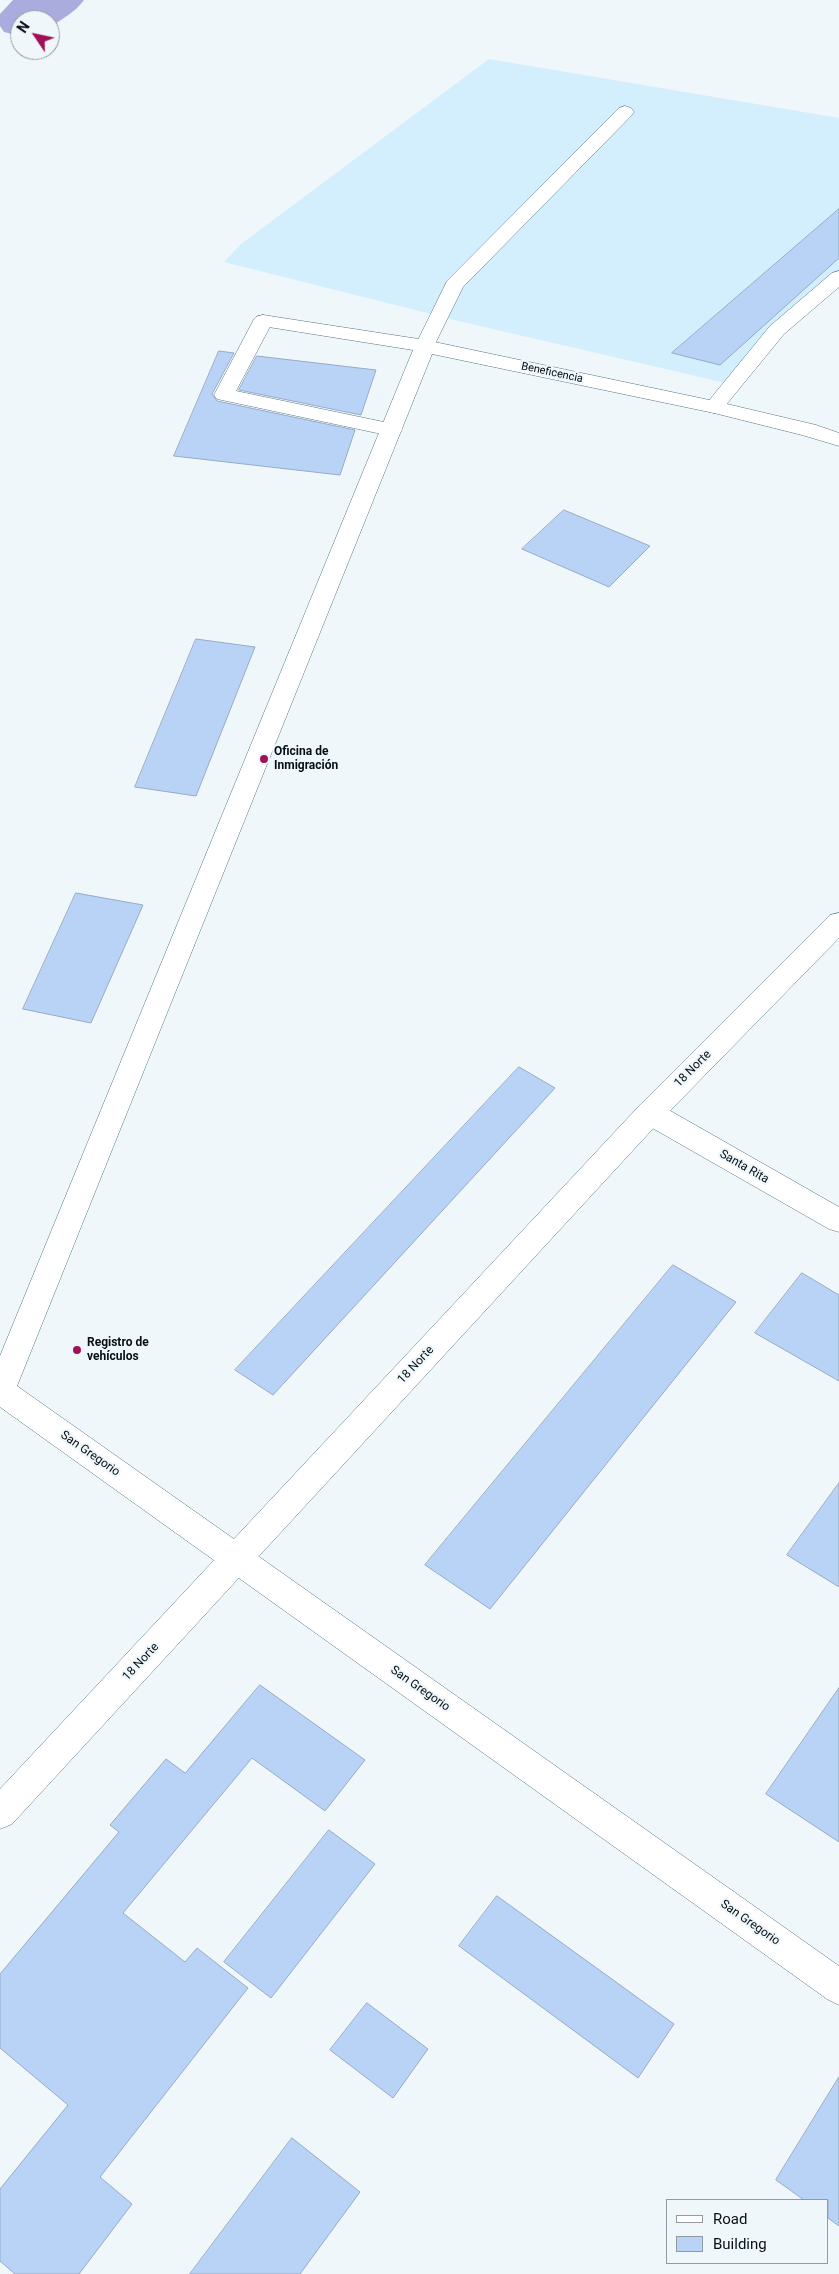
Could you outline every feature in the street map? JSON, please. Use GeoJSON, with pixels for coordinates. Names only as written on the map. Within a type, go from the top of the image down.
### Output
{"type":"FeatureCollection","features":[{"type":"Feature","properties":{"kind":"street"},"geometry":{"type":"LineString","coordinates":[[0,1391],[425,346],[454,285],[626,112]]}},
{"type":"Feature","properties":{"kind":"street"},"geometry":{"type":"LineString","coordinates":[[714,407],[777,330],[839,277]]}},
{"type":"Feature","properties":{"kind":"street","name":"Beneficencia"},"geometry":{"type":"LineString","coordinates":[[392,430],[224,394],[263,321],[425,346],[714,407],[809,430],[839,440]]}},
{"type":"Feature","properties":{"kind":"street","name":"18 Norte"},"geometry":{"type":"LineString","coordinates":[[0,1813],[650,1113],[839,922]]}},
{"type":"Feature","properties":{"kind":"street","name":"Santa Rita"},"geometry":{"type":"LineString","coordinates":[[650,1113],[839,1221]]}},
{"type":"Feature","properties":{"kind":"street","name":"San Gregorio"},"geometry":{"type":"LineString","coordinates":[[0,1391],[839,1987]]}},
{"type":"Feature","properties":{"kind":"shaded area"},"geometry":{"type":"Polygon","coordinates":[[[489,59],[839,118],[839,278],[726,383],[467,323],[224,262],[241,244],[489,59]]]}},
{"type":"Feature","properties":{"kind":"building"},"geometry":{"type":"Polygon","coordinates":[[[839,209],[839,258],[720,365],[672,353],[839,209]]]}},
{"type":"Feature","properties":{"kind":"building"},"geometry":{"type":"Polygon","coordinates":[[[219,351],[234,353],[212,394],[217,401],[355,430],[340,475],[174,456],[219,351]]]}},
{"type":"Feature","properties":{"kind":"building"},"geometry":{"type":"Polygon","coordinates":[[[257,356],[376,370],[361,415],[239,390],[257,356]]]}},
{"type":"Feature","properties":{"kind":"building"},"geometry":{"type":"Polygon","coordinates":[[[564,510],[650,546],[609,587],[522,549],[564,510]]]}},
{"type":"Feature","properties":{"kind":"building"},"geometry":{"type":"Polygon","coordinates":[[[196,639],[255,647],[196,796],[135,787],[196,639]]]}},
{"type":"Feature","properties":{"kind":"building"},"geometry":{"type":"Polygon","coordinates":[[[76,893],[143,905],[91,1023],[23,1009],[76,893]]]}},
{"type":"Feature","properties":{"kind":"building"},"geometry":{"type":"Polygon","coordinates":[[[519,1067],[555,1088],[273,1395],[235,1370],[519,1067]]]}},
{"type":"Feature","properties":{"kind":"building"},"geometry":{"type":"Polygon","coordinates":[[[673,1265],[736,1302],[490,1609],[425,1565],[673,1265]]]}},
{"type":"Feature","properties":{"kind":"building"},"geometry":{"type":"Polygon","coordinates":[[[802,1273],[839,1295],[839,1381],[755,1333],[802,1273]]]}},
{"type":"Feature","properties":{"kind":"building"},"geometry":{"type":"Polygon","coordinates":[[[839,1483],[839,1587],[787,1555],[839,1483]]]}},
{"type":"Feature","properties":{"kind":"building"},"geometry":{"type":"Polygon","coordinates":[[[260,1685],[365,1760],[325,1811],[252,1758],[123,1913],[185,1962],[197,1948],[248,1988],[100,2177],[132,2204],[79,2274],[15,2274],[0,2261],[0,2189],[68,2105],[0,2048],[0,1974],[119,1832],[110,1825],[166,1759],[185,1773],[260,1685]]]}},
{"type":"Feature","properties":{"kind":"building"},"geometry":{"type":"Polygon","coordinates":[[[839,1688],[839,1842],[766,1794],[839,1688]]]}},
{"type":"Feature","properties":{"kind":"building"},"geometry":{"type":"Polygon","coordinates":[[[329,1830],[375,1864],[271,1998],[224,1962],[329,1830]]]}},
{"type":"Feature","properties":{"kind":"building"},"geometry":{"type":"Polygon","coordinates":[[[497,1896],[674,2024],[638,2078],[459,1946],[497,1896]]]}},
{"type":"Feature","properties":{"kind":"building"},"geometry":{"type":"Polygon","coordinates":[[[367,2003],[428,2049],[393,2098],[330,2050],[367,2003]]]}},
{"type":"Feature","properties":{"kind":"building"},"geometry":{"type":"Polygon","coordinates":[[[839,2077],[839,2226],[829,2219],[829,2199],[803,2199],[776,2180],[839,2077]]]}},
{"type":"Feature","properties":{"kind":"building"},"geometry":{"type":"Polygon","coordinates":[[[292,2138],[360,2192],[300,2274],[190,2274],[292,2138]]]}},
{"type":"Feature","properties":{"kind":"waterway"},"geometry":{"type":"LineString","coordinates":[[36,10],[55,0]]}},
{"type":"Feature","properties":{"kind":"place","name":"Oficina de Inmigración"},"geometry":{"type":"Point","coordinates":[264,759]}},
{"type":"Feature","properties":{"kind":"place","name":"Registro de vehículos"},"geometry":{"type":"Point","coordinates":[77,1350]}}]}
